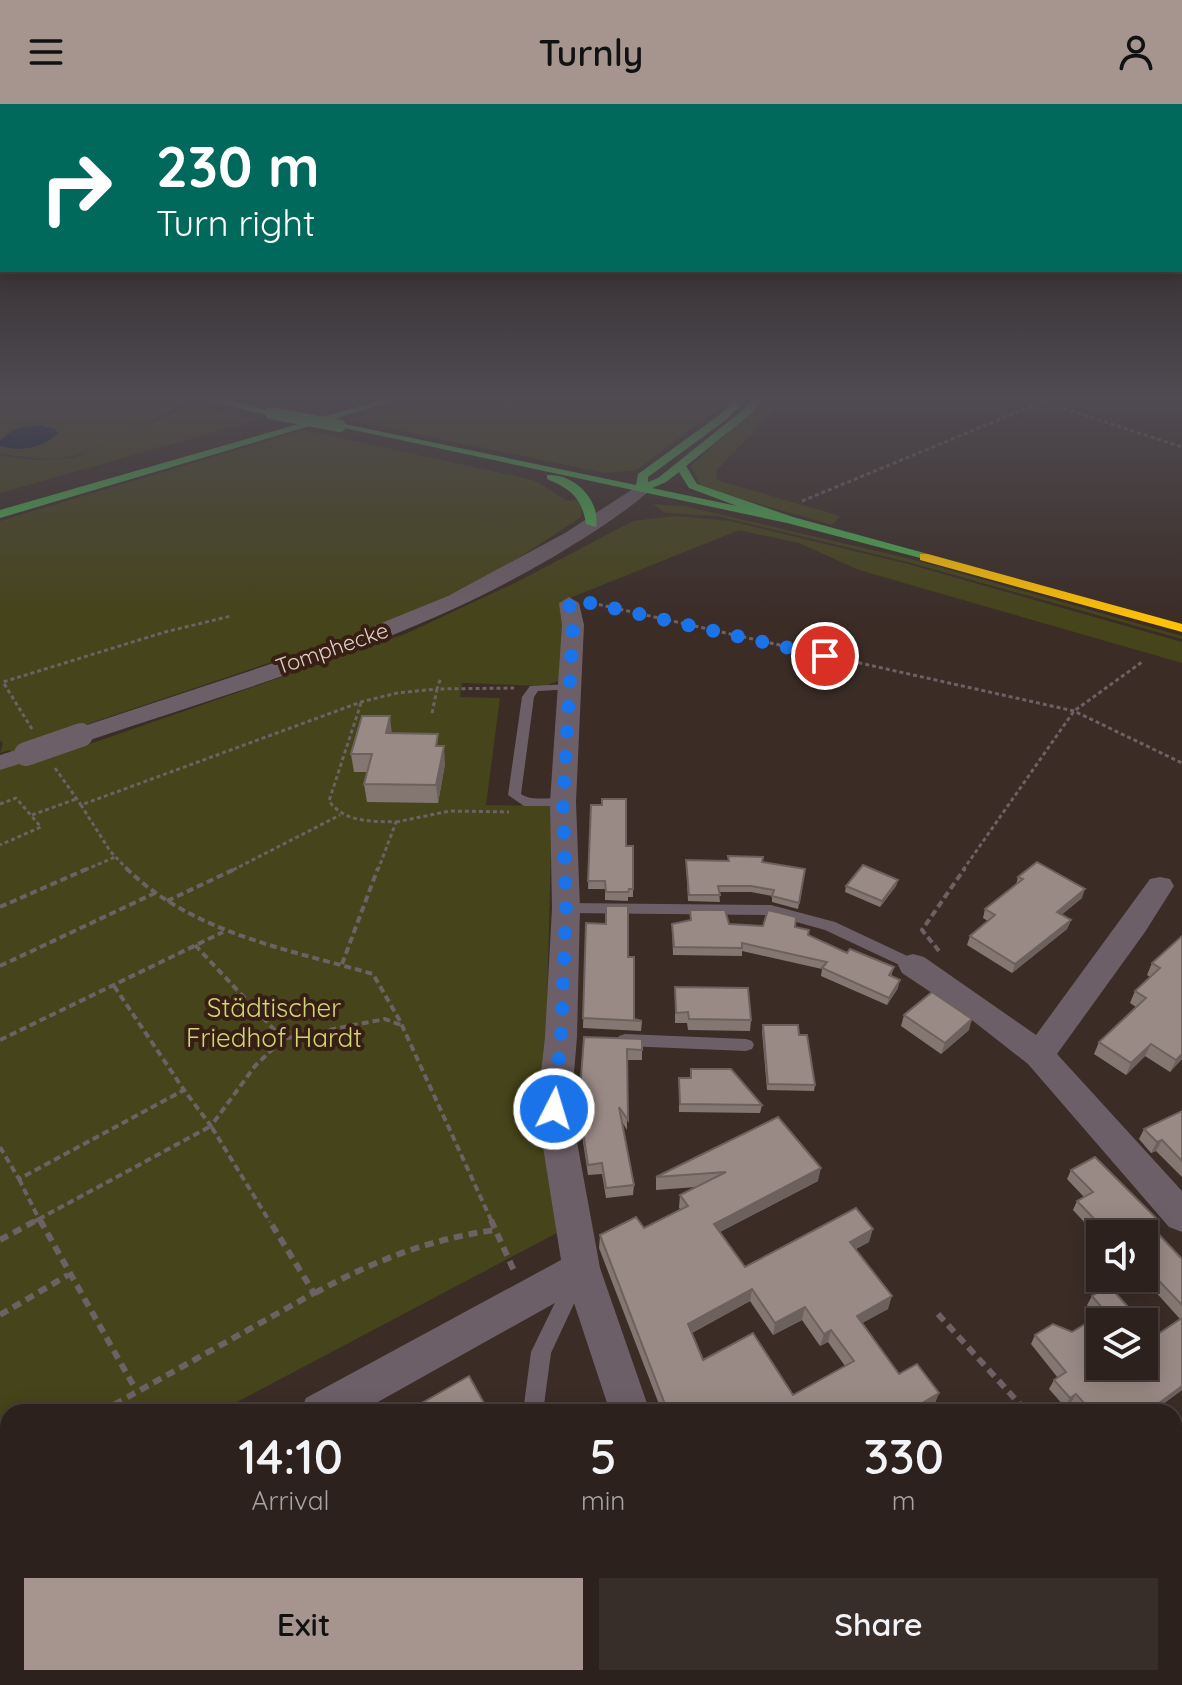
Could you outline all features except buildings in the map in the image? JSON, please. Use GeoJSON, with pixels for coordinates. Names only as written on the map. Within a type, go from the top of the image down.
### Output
{"type":"FeatureCollection","features":[{"type":"Feature","properties":{"kind":"main road"},"geometry":{"type":"LineString","coordinates":[[0,495],[82,474]]}},
{"type":"Feature","properties":{"kind":"main road"},"geometry":{"type":"LineString","coordinates":[[0,502],[96,474]]}},
{"type":"Feature","properties":{"kind":"main road"},"geometry":{"type":"LineString","coordinates":[[0,514],[138,474]]}},
{"type":"Feature","properties":{"kind":"main road"},"geometry":{"type":"LineString","coordinates":[[543,474],[587,494],[591,500],[592,524]]}},
{"type":"Feature","properties":{"kind":"main road"},"geometry":{"type":"LineString","coordinates":[[571,474],[789,520],[1182,628]]}},
{"type":"Feature","properties":{"kind":"main road"},"geometry":{"type":"LineString","coordinates":[[642,488],[642,476],[645,474]]}},
{"type":"Feature","properties":{"kind":"main road"},"geometry":{"type":"LineString","coordinates":[[642,488],[669,474]]}},
{"type":"Feature","properties":{"kind":"main road"},"geometry":{"type":"LineString","coordinates":[[684,474],[693,486],[789,520]]}},
{"type":"Feature","properties":{"kind":"street","name":"Tomphecke"},"geometry":{"type":"LineString","coordinates":[[0,763],[427,614],[534,561],[642,488]]}},
{"type":"Feature","properties":{"kind":"street"},"geometry":{"type":"LineString","coordinates":[[569,603],[573,625],[563,809],[568,1037],[554,1109],[581,1268],[627,1404]]}},
{"type":"Feature","properties":{"kind":"street"},"geometry":{"type":"LineString","coordinates":[[1039,1055],[1160,886]]}},
{"type":"Feature","properties":{"kind":"street"},"geometry":{"type":"LineString","coordinates":[[913,965],[1039,1055],[1182,1216]]}},
{"type":"Feature","properties":{"kind":"street"},"geometry":{"type":"LineString","coordinates":[[335,1404],[581,1268]]}},
{"type":"Feature","properties":{"kind":"lane"},"geometry":{"type":"LineString","coordinates":[[563,809],[524,802],[514,795],[528,697],[534,688],[571,687]]}},
{"type":"Feature","properties":{"kind":"lane"},"geometry":{"type":"LineString","coordinates":[[566,908],[771,910],[830,926],[913,965]]}},
{"type":"Feature","properties":{"kind":"lane"},"geometry":{"type":"LineString","coordinates":[[607,1039],[746,1045]]}},
{"type":"Feature","properties":{"kind":"lane"},"geometry":{"type":"LineString","coordinates":[[534,1404],[541,1352],[581,1268]]}},
{"type":"Feature","properties":{"kind":"path"},"geometry":{"type":"LineString","coordinates":[[800,502],[868,474]]}},
{"type":"Feature","properties":{"kind":"path"},"geometry":{"type":"LineString","coordinates":[[569,603],[577,600],[1074,711],[1182,763]]}},
{"type":"Feature","properties":{"kind":"path"},"geometry":{"type":"LineString","coordinates":[[3,682],[165,632],[231,616]]}},
{"type":"Feature","properties":{"kind":"path"},"geometry":{"type":"LineString","coordinates":[[970,1003],[954,969],[922,930],[1074,711],[1142,662]]}},
{"type":"Feature","properties":{"kind":"path"},"geometry":{"type":"LineString","coordinates":[[432,713],[441,677]]}},
{"type":"Feature","properties":{"kind":"path"},"geometry":{"type":"LineString","coordinates":[[528,1300],[401,1025],[373,974],[223,932],[167,901],[115,857],[81,805],[361,702],[397,693],[437,689],[534,688]]}},
{"type":"Feature","properties":{"kind":"path"},"geometry":{"type":"LineString","coordinates":[[340,815],[329,801],[361,702]]}},
{"type":"Feature","properties":{"kind":"path"},"geometry":{"type":"LineString","coordinates":[[0,804],[16,798],[41,827],[0,845]]}},
{"type":"Feature","properties":{"kind":"path"},"geometry":{"type":"LineString","coordinates":[[32,815],[76,799]]}},
{"type":"Feature","properties":{"kind":"path"},"geometry":{"type":"LineString","coordinates":[[167,901],[259,858],[340,815],[396,822],[463,811],[563,809]]}},
{"type":"Feature","properties":{"kind":"path"},"geometry":{"type":"LineString","coordinates":[[342,964],[396,822]]}},
{"type":"Feature","properties":{"kind":"path"},"geometry":{"type":"LineString","coordinates":[[0,907],[115,857]]}},
{"type":"Feature","properties":{"kind":"path"},"geometry":{"type":"LineString","coordinates":[[0,966],[155,893]]}},
{"type":"Feature","properties":{"kind":"path"},"geometry":{"type":"LineString","coordinates":[[0,1040],[223,932]]}},
{"type":"Feature","properties":{"kind":"path"},"geometry":{"type":"LineString","coordinates":[[195,945],[283,1039]]}},
{"type":"Feature","properties":{"kind":"path"},"geometry":{"type":"LineString","coordinates":[[113,985],[211,1126],[314,1293]]}},
{"type":"Feature","properties":{"kind":"path"},"geometry":{"type":"LineString","coordinates":[[0,1240],[211,1126],[255,1066],[283,1039],[385,1019],[401,1025]]}},
{"type":"Feature","properties":{"kind":"path"},"geometry":{"type":"LineString","coordinates":[[19,1179],[184,1090]]}},
{"type":"Feature","properties":{"kind":"path"},"geometry":{"type":"LineString","coordinates":[[0,1147],[68,1275],[136,1390]]}},
{"type":"Feature","properties":{"kind":"path"},"geometry":{"type":"LineString","coordinates":[[114,1404],[369,1262],[456,1234],[495,1230]]}},
{"type":"Feature","properties":{"kind":"path"},"geometry":{"type":"LineString","coordinates":[[0,1315],[68,1275]]}},
{"type":"Feature","properties":{"kind":"path"},"geometry":{"type":"LineString","coordinates":[[938,1314],[1020,1404]]}},
{"type":"Feature","properties":{"kind":"green space"},"geometry":{"type":"Polygon","coordinates":[[[0,474],[68,474],[0,493],[0,474]]]}},
{"type":"Feature","properties":{"kind":"green space","name":"Städtischer Friedhof Hardt"},"geometry":{"type":"Polygon","coordinates":[[[157,474],[505,474],[538,482],[567,501],[583,499],[581,517],[493,575],[397,620],[82,726],[64,753],[405,634],[515,583],[633,521],[675,516],[730,521],[908,564],[1182,642],[1182,663],[859,570],[799,543],[739,530],[560,602],[564,626],[559,681],[545,686],[462,683],[460,697],[500,698],[486,805],[552,806],[544,1128],[557,1233],[233,1404],[0,1404],[0,769],[22,761],[9,750],[0,753],[3,743],[0,740],[0,521],[157,474]]]}},
{"type":"Feature","properties":{"kind":"green space"},"geometry":{"type":"Polygon","coordinates":[[[695,474],[716,474],[717,480],[840,516],[832,525],[701,487],[695,474]]]}},
{"type":"Feature","properties":{"kind":"green space"},"geometry":{"type":"Polygon","coordinates":[[[653,504],[684,506],[911,559],[1182,636],[1182,639],[908,562],[718,516],[665,513],[653,504]]]}},
{"type":"Feature","properties":{"kind":"traffic: fast"},"geometry":{"type":"LineString","coordinates":[[0,514],[138,474]]}},
{"type":"Feature","properties":{"kind":"traffic: fast"},"geometry":{"type":"LineString","coordinates":[[568,474],[789,520],[924,557]]}},
{"type":"Feature","properties":{"kind":"traffic: fast"},"geometry":{"type":"LineString","coordinates":[[645,474],[642,476],[642,488],[670,474]]}},
{"type":"Feature","properties":{"kind":"traffic: fast"},"geometry":{"type":"LineString","coordinates":[[685,474],[693,486],[789,520]]}},
{"type":"Feature","properties":{"kind":"traffic: fast"},"geometry":{"type":"LineString","coordinates":[[551,477],[580,493],[588,505],[592,524]]}},
{"type":"Feature","properties":{"kind":"traffic: slow"},"geometry":{"type":"LineString","coordinates":[[924,557],[1182,628]]}},
{"type":"Feature","properties":{"kind":"route"},"geometry":{"type":"LineString","coordinates":[[554,1109],[561,1037],[566,908],[563,802],[573,625],[569,603],[577,600],[825,656]]}}]}
